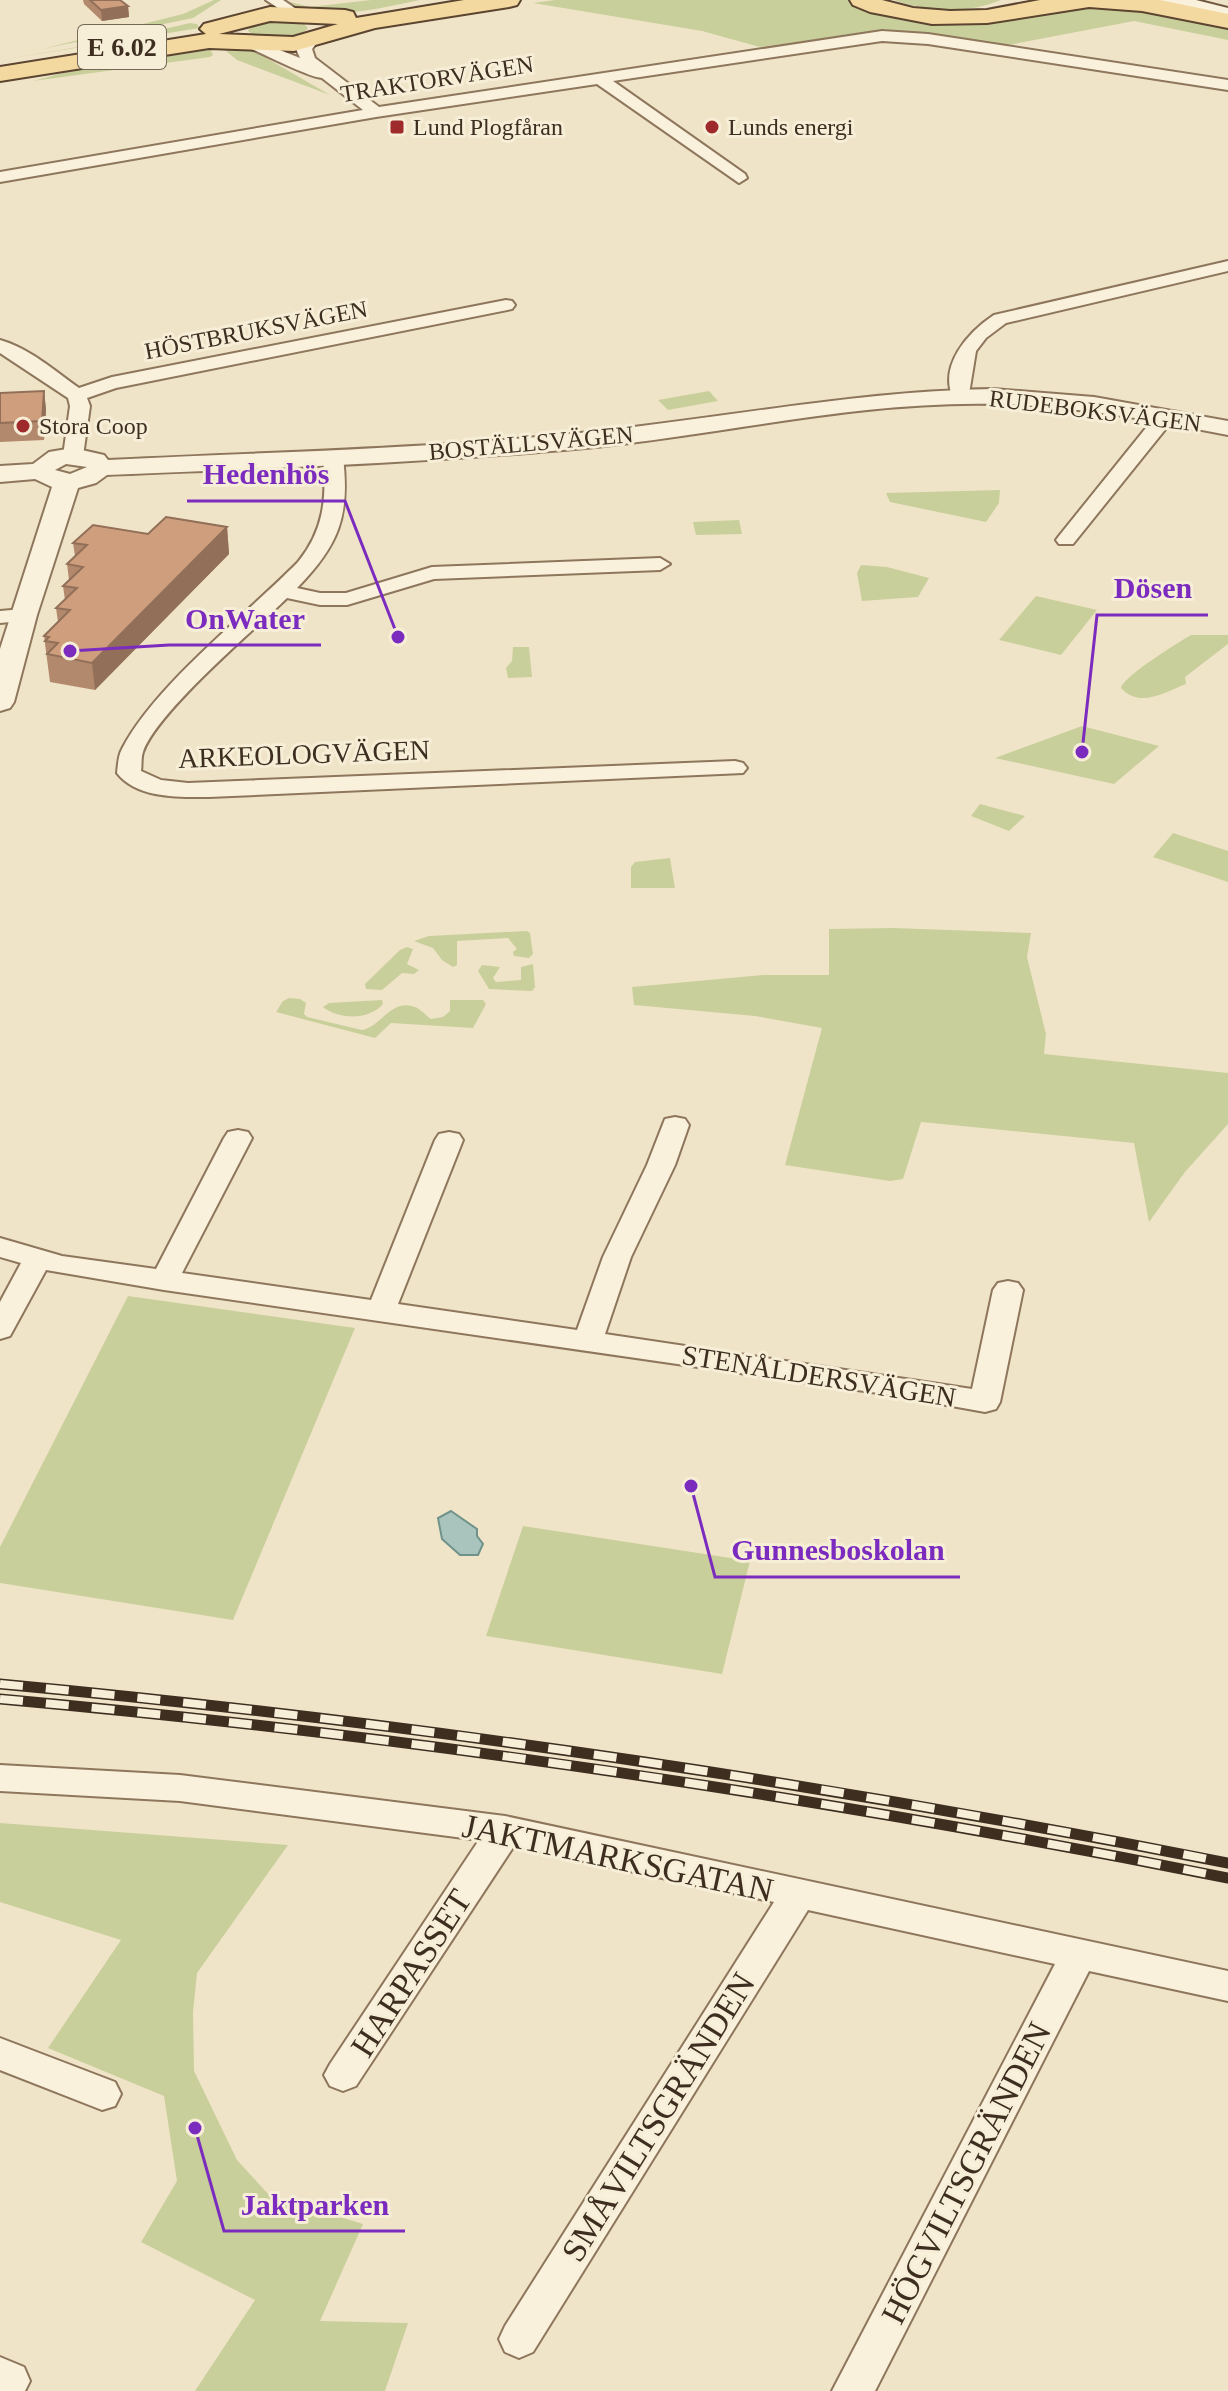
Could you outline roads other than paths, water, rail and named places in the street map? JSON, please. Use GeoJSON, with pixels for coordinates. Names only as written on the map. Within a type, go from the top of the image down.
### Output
{"type":"FeatureCollection","features":[{"type":"Feature","properties":{"kind":"main road"},"geometry":{"type":"LineString","coordinates":[[248,24],[283,45],[309,27],[372,21],[457,3],[509,0]]}},
{"type":"Feature","properties":{"kind":"main road"},"geometry":{"type":"LineString","coordinates":[[457,3],[534,0]]}},
{"type":"Feature","properties":{"kind":"main road"},"geometry":{"type":"LineString","coordinates":[[861,0],[890,11],[936,18],[992,16],[1047,5],[1101,0],[1228,18]]}},
{"type":"Feature","properties":{"kind":"main road"},"geometry":{"type":"LineString","coordinates":[[885,0],[915,9],[944,12],[987,9],[1018,0]]}},
{"type":"Feature","properties":{"kind":"main road"},"geometry":{"type":"LineString","coordinates":[[1144,0],[1228,18]]}},
{"type":"Feature","properties":{"kind":"main road"},"geometry":{"type":"LineString","coordinates":[[1167,0],[1228,18]]}},
{"type":"Feature","properties":{"kind":"main road","name":"E 6.02"},"geometry":{"type":"LineString","coordinates":[[0,64],[153,42],[248,24]]}},
{"type":"Feature","properties":{"kind":"main road","name":"E 6.02"},"geometry":{"type":"LineString","coordinates":[[0,74],[209,41],[248,24]]}},
{"type":"Feature","properties":{"kind":"street"},"geometry":{"type":"LineString","coordinates":[[273,0],[309,27],[305,54],[315,68],[376,112]]}},
{"type":"Feature","properties":{"kind":"street"},"geometry":{"type":"LineString","coordinates":[[248,24],[278,53],[331,80]]}},
{"type":"Feature","properties":{"kind":"street","name":"TRAKTORVÄGEN"},"geometry":{"type":"LineString","coordinates":[[0,177],[376,112],[882,36],[928,39],[1228,85]]}},
{"type":"Feature","properties":{"kind":"street"},"geometry":{"type":"LineString","coordinates":[[599,78],[739,178]]}},
{"type":"Feature","properties":{"kind":"street"},"geometry":{"type":"LineString","coordinates":[[961,396],[959,372],[967,347],[982,331],[1000,319],[1228,266]]}},
{"type":"Feature","properties":{"kind":"street","name":"HÖSTBRUKSVÄGEN"},"geometry":{"type":"LineString","coordinates":[[77,395],[127,379],[506,305]]}},
{"type":"Feature","properties":{"kind":"street"},"geometry":{"type":"LineString","coordinates":[[0,346],[24,358],[77,395],[80,406],[11,616],[0,702]]}},
{"type":"Feature","properties":{"kind":"street","name":"RUDEBOKSVÄGEN"},"geometry":{"type":"LineString","coordinates":[[961,396],[1034,400],[1228,428]]}},
{"type":"Feature","properties":{"kind":"street","name":"BOSTÄLLSVÄGEN"},"geometry":{"type":"LineString","coordinates":[[0,474],[60,469],[90,477],[100,468],[587,440],[834,407],[961,396]]}},
{"type":"Feature","properties":{"kind":"street"},"geometry":{"type":"LineString","coordinates":[[1066,540],[1165,417]]}},
{"type":"Feature","properties":{"kind":"street","name":"ARKEOLOGVÄGEN"},"geometry":{"type":"LineString","coordinates":[[333,457],[337,492],[334,518],[314,558],[284,591],[209,658],[160,713],[129,756],[129,773],[139,781],[167,788],[204,790],[735,768]]}},
{"type":"Feature","properties":{"kind":"street"},"geometry":{"type":"LineString","coordinates":[[284,591],[320,599],[347,599],[432,573],[660,564]]}},
{"type":"Feature","properties":{"kind":"street"},"geometry":{"type":"LineString","coordinates":[[587,1342],[617,1257],[661,1165],[675,1125]]}},
{"type":"Feature","properties":{"kind":"street"},"geometry":{"type":"LineString","coordinates":[[164,1281],[238,1138]]}},
{"type":"Feature","properties":{"kind":"street"},"geometry":{"type":"LineString","coordinates":[[381,1311],[449,1140]]}},
{"type":"Feature","properties":{"kind":"street","name":"STENÅLDERSVÄGEN"},"geometry":{"type":"LineString","coordinates":[[0,1247],[60,1265],[985,1402],[1008,1290]]}},
{"type":"Feature","properties":{"kind":"street"},"geometry":{"type":"LineString","coordinates":[[0,1329],[38,1258]]}},
{"type":"Feature","properties":{"kind":"street","name":"JAKTMARKSGATAN"},"geometry":{"type":"LineString","coordinates":[[0,1778],[180,1788],[505,1830],[1223,1985]]}},
{"type":"Feature","properties":{"kind":"street","name":"HARPASSET"},"geometry":{"type":"LineString","coordinates":[[343,2075],[505,1830]]}},
{"type":"Feature","properties":{"kind":"street","name":"SMÅVILTSGRÄNDEN"},"geometry":{"type":"LineString","coordinates":[[519,2339],[798,1895]]}},
{"type":"Feature","properties":{"kind":"street","name":"HÖGVILTSGRÄNDEN"},"geometry":{"type":"LineString","coordinates":[[853,2391],[1078,1956]]}},
{"type":"Feature","properties":{"kind":"street"},"geometry":{"type":"LineString","coordinates":[[0,2054],[102,2094]]}},
{"type":"Feature","properties":{"kind":"water"},"geometry":{"type":"Polygon","coordinates":[[[451,1511],[477,1529],[477,1536],[483,1544],[478,1555],[460,1555],[442,1539],[438,1518],[451,1511]]]}},
{"type":"Feature","properties":{"kind":"railway"},"geometry":{"type":"LineString","coordinates":[[0,1684],[309,1717],[616,1758],[922,1807],[1228,1863]]}},
{"type":"Feature","properties":{"kind":"railway"},"geometry":{"type":"LineString","coordinates":[[0,1699],[309,1731],[616,1772],[922,1821],[1228,1878]]}},
{"type":"Feature","properties":{"kind":"place","name":"Lund Plogfåran"},"geometry":{"type":"Point","coordinates":[397,127]}},
{"type":"Feature","properties":{"kind":"place","name":"Lunds energi"},"geometry":{"type":"Point","coordinates":[712,127]}},
{"type":"Feature","properties":{"kind":"place","name":"Stora Coop"},"geometry":{"type":"Point","coordinates":[23,426]}},
{"type":"Feature","properties":{"kind":"place","name":"Hedenhös"},"geometry":{"type":"Point","coordinates":[398,637]}},
{"type":"Feature","properties":{"kind":"place","name":"OnWater"},"geometry":{"type":"Point","coordinates":[70,651]}},
{"type":"Feature","properties":{"kind":"place","name":"Dösen"},"geometry":{"type":"Point","coordinates":[1082,752]}},
{"type":"Feature","properties":{"kind":"place","name":"Gunnesboskolan"},"geometry":{"type":"Point","coordinates":[691,1486]}},
{"type":"Feature","properties":{"kind":"place","name":"Jaktparken"},"geometry":{"type":"Point","coordinates":[195,2128]}}]}
